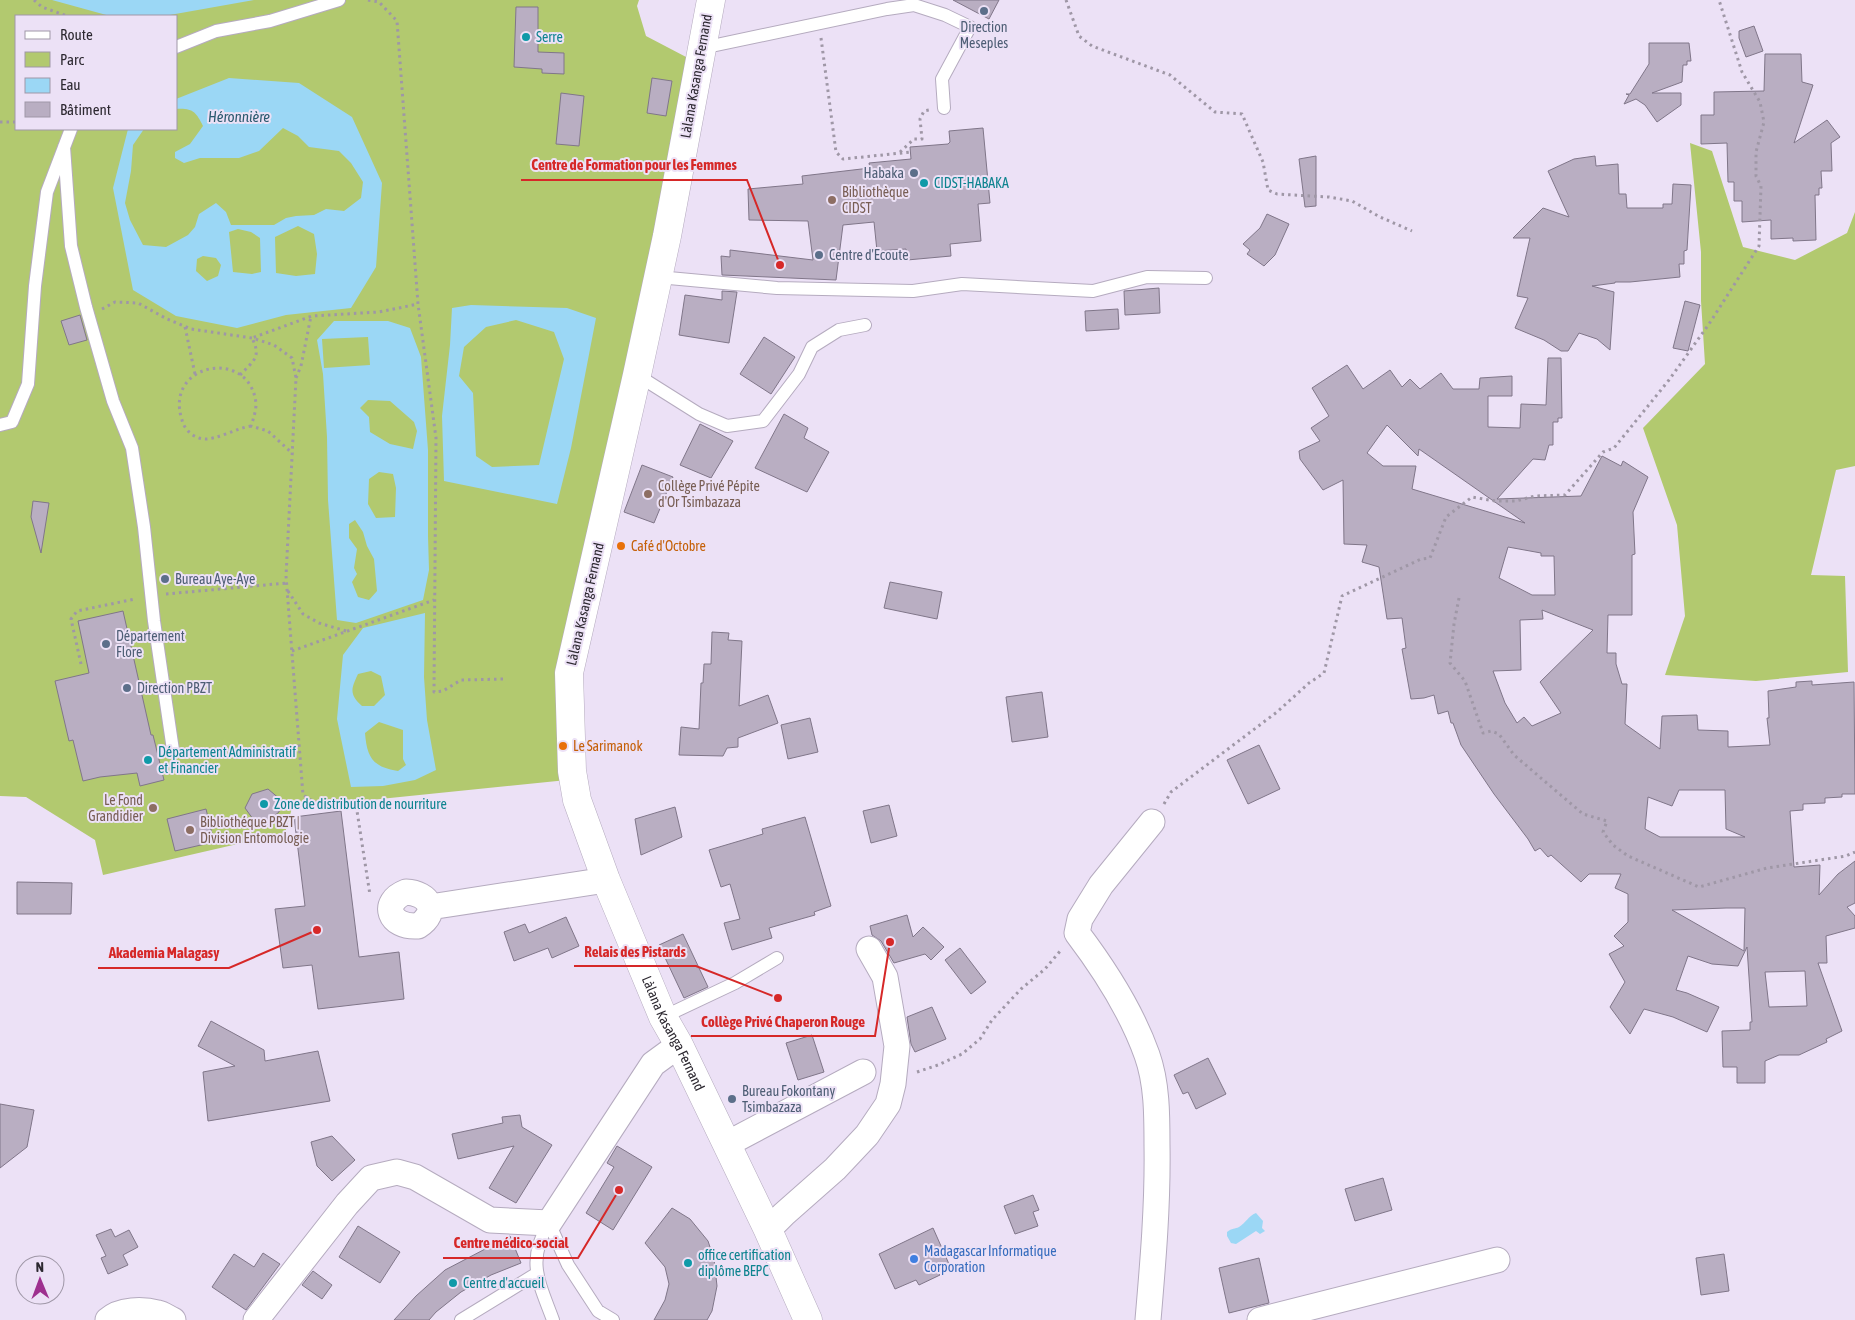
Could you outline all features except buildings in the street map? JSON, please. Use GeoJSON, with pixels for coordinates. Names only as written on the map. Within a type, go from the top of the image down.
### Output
{"type":"FeatureCollection","features":[{"type":"Feature","properties":{"kind":"street","name":"Làlana Kasanga Fernand"},"geometry":{"type":"LineString","coordinates":[[710,0],[667,236],[569,673],[572,771],[577,800],[606,880],[663,1017],[727,1144],[808,1320]]}},
{"type":"Feature","properties":{"kind":"street"},"geometry":{"type":"LineString","coordinates":[[1148,1320],[1158,1184],[1157,1103],[1147,1056],[1129,1013],[1098,962],[1077,933],[1080,918],[1101,885],[1152,822]]}},
{"type":"Feature","properties":{"kind":"street"},"geometry":{"type":"LineString","coordinates":[[392,913],[396,921],[403,926],[418,926],[428,917],[430,906],[606,880]]}},
{"type":"Feature","properties":{"kind":"street"},"geometry":{"type":"LineString","coordinates":[[768,1230],[835,1169],[867,1135],[888,1104],[893,1084],[897,1046],[885,977],[869,949]]}},
{"type":"Feature","properties":{"kind":"street"},"geometry":{"type":"LineString","coordinates":[[256,1320],[347,1204],[371,1178],[397,1172],[415,1177],[490,1220],[549,1223],[653,1064],[678,1045]]}},
{"type":"Feature","properties":{"kind":"street"},"geometry":{"type":"LineString","coordinates":[[727,1144],[864,1072]]}},
{"type":"Feature","properties":{"kind":"street"},"geometry":{"type":"LineString","coordinates":[[1260,1320],[1497,1260]]}},
{"type":"Feature","properties":{"kind":"street"},"geometry":{"type":"LineString","coordinates":[[108,1320],[120,1312],[160,1313],[173,1320]]}},
{"type":"Feature","properties":{"kind":"lane"},"geometry":{"type":"LineString","coordinates":[[178,46],[216,31],[270,21],[339,0]]}},
{"type":"Feature","properties":{"kind":"lane"},"geometry":{"type":"LineString","coordinates":[[702,48],[819,22],[914,5],[945,15],[970,27],[942,78],[944,108]]}},
{"type":"Feature","properties":{"kind":"lane"},"geometry":{"type":"LineString","coordinates":[[0,424],[12,422],[28,384],[35,286],[47,192],[71,130]]}},
{"type":"Feature","properties":{"kind":"lane"},"geometry":{"type":"LineString","coordinates":[[64,147],[71,246],[88,317],[112,401],[132,448],[173,750]]}},
{"type":"Feature","properties":{"kind":"lane"},"geometry":{"type":"LineString","coordinates":[[658,277],[776,288],[913,291],[962,284],[1092,291],[1147,277],[1206,278]]}},
{"type":"Feature","properties":{"kind":"lane"},"geometry":{"type":"LineString","coordinates":[[637,375],[699,414],[727,426],[763,421],[799,374],[812,347],[839,330],[865,325]]}},
{"type":"Feature","properties":{"kind":"lane"},"geometry":{"type":"LineString","coordinates":[[663,1017],[735,983],[777,958]]}},
{"type":"Feature","properties":{"kind":"lane"},"geometry":{"type":"LineString","coordinates":[[549,1223],[542,1234],[537,1249],[536,1274],[553,1320]]}},
{"type":"Feature","properties":{"kind":"lane"},"geometry":{"type":"LineString","coordinates":[[549,1223],[568,1265],[598,1311],[613,1320]]}},
{"type":"Feature","properties":{"kind":"lane"},"geometry":{"type":"LineString","coordinates":[[461,1320],[536,1274]]}},
{"type":"Feature","properties":{"kind":"path"},"geometry":{"type":"LineString","coordinates":[[34,0],[42,7],[64,15]]}},
{"type":"Feature","properties":{"kind":"path"},"geometry":{"type":"LineString","coordinates":[[368,0],[379,2],[397,21],[418,304],[436,438],[434,692],[443,691],[461,680],[504,679]]}},
{"type":"Feature","properties":{"kind":"path"},"geometry":{"type":"LineString","coordinates":[[1066,0],[1079,36],[1092,46],[1170,74],[1215,112],[1242,114],[1263,162],[1268,190],[1277,194],[1329,197],[1352,201],[1380,217],[1412,231]]}},
{"type":"Feature","properties":{"kind":"path"},"geometry":{"type":"LineString","coordinates":[[1152,822],[1171,792],[1277,712],[1309,683],[1324,673],[1342,596],[1421,559],[1430,558],[1446,517],[1472,497],[1495,501],[1516,501],[1535,496],[1565,495],[1603,452],[1614,448],[1669,380],[1709,324],[1759,246],[1761,186],[1756,176],[1756,152],[1764,122],[1760,102],[1742,72],[1719,0]]}},
{"type":"Feature","properties":{"kind":"path"},"geometry":{"type":"LineString","coordinates":[[819,22],[836,152],[843,159],[911,152]]}},
{"type":"Feature","properties":{"kind":"path"},"geometry":{"type":"LineString","coordinates":[[900,153],[914,140],[922,139],[920,120],[924,112],[944,108]]}},
{"type":"Feature","properties":{"kind":"path"},"geometry":{"type":"LineString","coordinates":[[0,122],[15,122]]}},
{"type":"Feature","properties":{"kind":"path"},"geometry":{"type":"LineString","coordinates":[[88,317],[115,302],[138,302],[167,319],[191,329],[252,338],[274,345],[292,358],[296,378],[287,583],[303,795],[314,802],[348,804],[358,811],[367,876],[374,909],[383,914],[392,913]]}},
{"type":"Feature","properties":{"kind":"path"},"geometry":{"type":"LineString","coordinates":[[252,338],[312,316],[379,312],[418,304]]}},
{"type":"Feature","properties":{"kind":"path"},"geometry":{"type":"LineString","coordinates":[[296,378],[301,366],[312,316]]}},
{"type":"Feature","properties":{"kind":"path"},"geometry":{"type":"LineString","coordinates":[[185,326],[196,374]]}},
{"type":"Feature","properties":{"kind":"path"},"geometry":{"type":"LineString","coordinates":[[240,375],[256,358],[258,349],[252,338]]}},
{"type":"Feature","properties":{"kind":"path"},"geometry":{"type":"LineString","coordinates":[[251,426],[256,405],[246,380],[235,371],[217,367],[202,370],[190,378],[180,393],[178,408],[184,428],[196,436],[204,439],[251,426],[268,430],[293,455]]}},
{"type":"Feature","properties":{"kind":"path"},"geometry":{"type":"LineString","coordinates":[[81,664],[71,619],[77,610],[151,596],[287,583]]}},
{"type":"Feature","properties":{"kind":"path"},"geometry":{"type":"LineString","coordinates":[[288,591],[303,614],[318,623],[346,631]]}},
{"type":"Feature","properties":{"kind":"path"},"geometry":{"type":"LineString","coordinates":[[1459,598],[1450,663],[1465,680],[1483,733],[1491,731],[1499,734],[1514,755],[1584,814],[1608,821],[1603,832],[1613,845],[1628,856],[1699,887],[1767,868],[1846,856],[1855,852]]}},
{"type":"Feature","properties":{"kind":"path"},"geometry":{"type":"LineString","coordinates":[[292,651],[434,600]]}},
{"type":"Feature","properties":{"kind":"path"},"geometry":{"type":"LineString","coordinates":[[893,1084],[962,1054],[980,1039],[992,1020],[1021,989],[1045,969],[1077,933]]}},
{"type":"Feature","properties":{"kind":"green space"},"geometry":{"type":"Polygon","coordinates":[[[0,0],[639,0],[637,6],[646,36],[688,58],[641,314],[585,551],[567,780],[292,808],[285,833],[103,875],[95,840],[26,797],[0,796],[0,0]]]}},
{"type":"Feature","properties":{"kind":"green space"},"geometry":{"type":"Polygon","coordinates":[[[1690,143],[1712,151],[1743,247],[1795,260],[1847,233],[1855,212],[1855,466],[1836,470],[1811,575],[1845,576],[1848,672],[1756,681],[1665,675],[1685,616],[1677,525],[1643,428],[1705,364],[1701,301],[1701,252],[1690,143]]]}},
{"type":"Feature","properties":{"kind":"water"},"geometry":{"type":"Polygon","coordinates":[[[52,0],[254,0],[170,15],[106,15],[52,0]]]}},
{"type":"Feature","properties":{"kind":"water","name":"Héronnière"},"geometry":{"type":"Polygon","coordinates":[[[229,78],[299,83],[352,117],[382,183],[376,267],[351,308],[286,315],[237,328],[176,316],[133,290],[113,188],[128,130],[143,130],[133,145],[131,171],[125,203],[130,220],[143,245],[166,247],[188,235],[195,227],[199,214],[216,203],[226,212],[231,225],[274,225],[286,218],[314,215],[326,209],[344,211],[361,198],[363,182],[351,163],[339,151],[309,147],[298,136],[283,128],[259,151],[239,158],[200,158],[184,163],[175,158],[175,152],[190,144],[203,126],[193,112],[186,109],[178,109],[178,98],[229,78]],[[298,226],[275,237],[276,273],[296,276],[315,274],[317,254],[314,234],[298,226]],[[238,229],[229,232],[233,272],[252,274],[261,272],[260,238],[251,232],[238,229]],[[203,256],[197,259],[196,271],[207,281],[218,276],[221,265],[216,258],[203,256]]]}},
{"type":"Feature","properties":{"kind":"water"},"geometry":{"type":"Polygon","coordinates":[[[471,305],[567,308],[596,318],[571,448],[557,504],[444,481],[442,416],[452,308],[471,305]],[[516,320],[486,327],[464,347],[459,376],[473,393],[476,456],[492,467],[539,465],[564,359],[554,332],[516,320]]]}},
{"type":"Feature","properties":{"kind":"water"},"geometry":{"type":"Polygon","coordinates":[[[334,321],[388,321],[410,328],[421,357],[428,450],[429,570],[423,600],[356,623],[337,620],[328,500],[323,374],[317,340],[334,321]],[[368,337],[322,339],[324,368],[370,365],[368,337]],[[368,400],[360,408],[369,417],[370,432],[390,444],[413,449],[417,431],[414,422],[390,401],[368,400]],[[379,472],[369,479],[368,504],[376,518],[395,517],[396,488],[393,474],[379,472]],[[355,520],[349,524],[349,538],[357,549],[354,568],[357,574],[352,582],[358,597],[369,600],[377,591],[374,559],[367,546],[363,532],[355,520]]]}},
{"type":"Feature","properties":{"kind":"water"},"geometry":{"type":"Polygon","coordinates":[[[425,613],[424,677],[427,720],[436,770],[415,780],[383,786],[351,787],[337,719],[343,655],[363,628],[425,613]],[[371,671],[358,674],[352,691],[362,706],[374,706],[385,695],[381,676],[371,671]],[[379,722],[365,733],[367,749],[377,764],[398,771],[406,765],[403,759],[403,730],[379,722]]]}},
{"type":"Feature","properties":{"kind":"water"},"geometry":{"type":"Polygon","coordinates":[[[1256,1213],[1263,1221],[1262,1228],[1265,1231],[1260,1234],[1256,1231],[1236,1244],[1231,1243],[1227,1232],[1239,1227],[1256,1213]]]}},
{"type":"Feature","properties":{"kind":"place","name":"Direction Meseples"},"geometry":{"type":"Point","coordinates":[984,11]}},
{"type":"Feature","properties":{"kind":"place","name":"Serre"},"geometry":{"type":"Point","coordinates":[526,37]}},
{"type":"Feature","properties":{"kind":"place","name":"Habaka"},"geometry":{"type":"Point","coordinates":[914,173]}},
{"type":"Feature","properties":{"kind":"place","name":"CIDST-HABAKA"},"geometry":{"type":"Point","coordinates":[924,183]}},
{"type":"Feature","properties":{"kind":"place","name":"Bibliothèque CIDST"},"geometry":{"type":"Point","coordinates":[832,200]}},
{"type":"Feature","properties":{"kind":"place","name":"Centre d'Ecoute"},"geometry":{"type":"Point","coordinates":[819,255]}},
{"type":"Feature","properties":{"kind":"place","name":"Centre de Formation pour les Femmes"},"geometry":{"type":"Point","coordinates":[780,265]}},
{"type":"Feature","properties":{"kind":"place","name":"Collège Privé Pépite d'Or Tsimbazaza"},"geometry":{"type":"Point","coordinates":[648,494]}},
{"type":"Feature","properties":{"kind":"place","name":"Café d'Octobre"},"geometry":{"type":"Point","coordinates":[621,546]}},
{"type":"Feature","properties":{"kind":"place","name":"Bureau Aye-Aye"},"geometry":{"type":"Point","coordinates":[165,579]}},
{"type":"Feature","properties":{"kind":"place","name":"Département Flore"},"geometry":{"type":"Point","coordinates":[106,644]}},
{"type":"Feature","properties":{"kind":"place","name":"Direction PBZT"},"geometry":{"type":"Point","coordinates":[127,688]}},
{"type":"Feature","properties":{"kind":"place","name":"Le Sarimanok"},"geometry":{"type":"Point","coordinates":[563,746]}},
{"type":"Feature","properties":{"kind":"place","name":"Département Administratif et Financier"},"geometry":{"type":"Point","coordinates":[148,760]}},
{"type":"Feature","properties":{"kind":"place","name":"Zone de distribution de nourriture"},"geometry":{"type":"Point","coordinates":[264,804]}},
{"type":"Feature","properties":{"kind":"place","name":"Le Fond Grandidier"},"geometry":{"type":"Point","coordinates":[153,808]}},
{"type":"Feature","properties":{"kind":"place","name":"Bibliothéque PBZT | Division Entomologie"},"geometry":{"type":"Point","coordinates":[190,830]}},
{"type":"Feature","properties":{"kind":"place","name":"Akademia Malagasy"},"geometry":{"type":"Point","coordinates":[317,930]}},
{"type":"Feature","properties":{"kind":"place","name":"Collège Privé Chaperon Rouge"},"geometry":{"type":"Point","coordinates":[890,942]}},
{"type":"Feature","properties":{"kind":"place","name":"Relais des Pistards"},"geometry":{"type":"Point","coordinates":[778,998]}},
{"type":"Feature","properties":{"kind":"place","name":"Bureau Fokontany Tsimbazaza"},"geometry":{"type":"Point","coordinates":[732,1099]}},
{"type":"Feature","properties":{"kind":"place","name":"Centre médico-social"},"geometry":{"type":"Point","coordinates":[619,1190]}},
{"type":"Feature","properties":{"kind":"place","name":"Madagascar Informatique Corporation"},"geometry":{"type":"Point","coordinates":[914,1259]}},
{"type":"Feature","properties":{"kind":"place","name":"office certification diplôme BEPC"},"geometry":{"type":"Point","coordinates":[688,1263]}},
{"type":"Feature","properties":{"kind":"place","name":"Centre d'accueil"},"geometry":{"type":"Point","coordinates":[453,1283]}}]}
